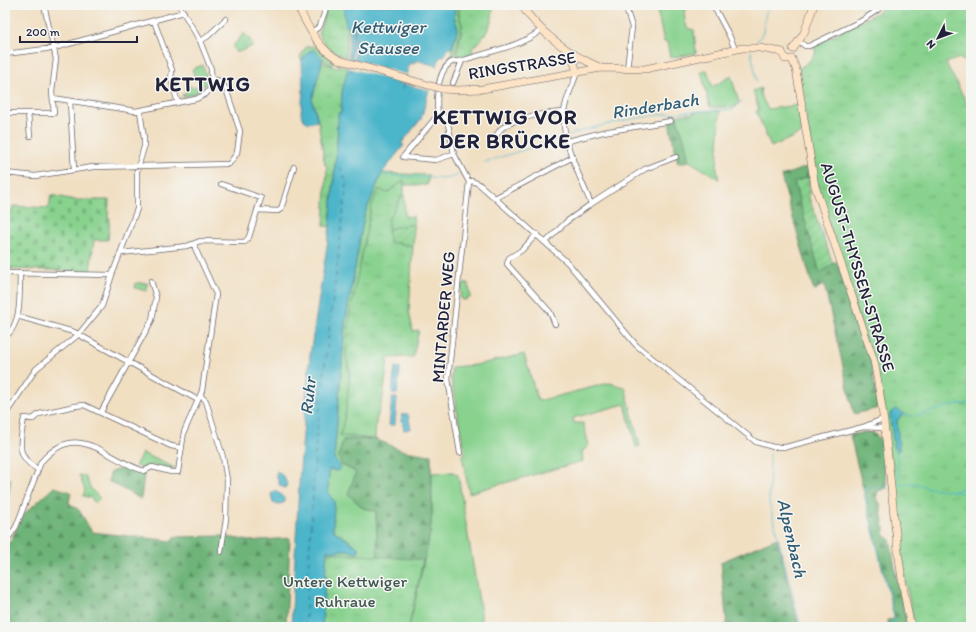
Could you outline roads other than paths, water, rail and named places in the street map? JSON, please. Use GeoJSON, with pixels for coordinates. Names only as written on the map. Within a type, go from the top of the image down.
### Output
{"type":"FeatureCollection","features":[{"type":"Feature","properties":{"kind":"main road","name":"RINGSTRASSE"},"geometry":{"type":"LineString","coordinates":[[297,5],[312,32],[324,49],[340,60],[442,89],[482,89],[601,68],[627,69],[654,67],[735,49],[753,47],[782,52]]}},
{"type":"Feature","properties":{"kind":"main road"},"geometry":{"type":"LineString","coordinates":[[521,5],[541,30],[572,54],[601,68]]}},
{"type":"Feature","properties":{"kind":"main road"},"geometry":{"type":"LineString","coordinates":[[793,50],[787,47],[782,52],[785,59],[792,59],[794,55],[793,50],[800,42],[814,5]]}},
{"type":"Feature","properties":{"kind":"main road"},"geometry":{"type":"LineString","coordinates":[[572,54],[577,72]]}},
{"type":"Feature","properties":{"kind":"main road","name":"AUGUST-THYSSEN-STRASSE"},"geometry":{"type":"LineString","coordinates":[[792,59],[796,69],[815,186],[871,348],[880,390],[898,564],[911,627]]}},
{"type":"Feature","properties":{"kind":"street"},"geometry":{"type":"LineString","coordinates":[[5,113],[28,113],[54,110],[52,92],[56,59],[44,5]]}},
{"type":"Feature","properties":{"kind":"street"},"geometry":{"type":"LineString","coordinates":[[53,98],[70,102],[140,111],[201,97],[212,80],[211,69],[200,41],[179,5]]}},
{"type":"Feature","properties":{"kind":"street"},"geometry":{"type":"LineString","coordinates":[[312,32],[320,26],[327,5]]}},
{"type":"Feature","properties":{"kind":"street"},"geometry":{"type":"LineString","coordinates":[[625,5],[632,26],[627,69]]}},
{"type":"Feature","properties":{"kind":"street"},"geometry":{"type":"LineString","coordinates":[[713,5],[735,49]]}},
{"type":"Feature","properties":{"kind":"street"},"geometry":{"type":"LineString","coordinates":[[800,42],[805,46],[809,46],[861,21],[885,5]]}},
{"type":"Feature","properties":{"kind":"street"},"geometry":{"type":"LineString","coordinates":[[5,54],[54,48],[184,12]]}},
{"type":"Feature","properties":{"kind":"street"},"geometry":{"type":"LineString","coordinates":[[200,41],[207,37],[226,19]]}},
{"type":"Feature","properties":{"kind":"street"},"geometry":{"type":"LineString","coordinates":[[154,21],[172,70],[171,79],[178,103]]}},
{"type":"Feature","properties":{"kind":"street"},"geometry":{"type":"LineString","coordinates":[[454,154],[436,160],[403,157],[438,115],[437,92],[445,68],[451,62],[462,61],[506,47],[541,30]]}},
{"type":"Feature","properties":{"kind":"street"},"geometry":{"type":"LineString","coordinates":[[453,83],[462,61]]}},
{"type":"Feature","properties":{"kind":"street"},"geometry":{"type":"LineString","coordinates":[[577,72],[564,112],[566,138],[591,204]]}},
{"type":"Feature","properties":{"kind":"street"},"geometry":{"type":"LineString","coordinates":[[5,185],[6,173],[35,176],[93,167],[229,164],[237,153],[240,131],[226,89],[220,81],[212,80]]}},
{"type":"Feature","properties":{"kind":"street"},"geometry":{"type":"LineString","coordinates":[[70,102],[74,170]]}},
{"type":"Feature","properties":{"kind":"street"},"geometry":{"type":"LineString","coordinates":[[5,415],[36,369],[78,334],[102,306],[137,209],[138,166],[144,147],[140,111]]}},
{"type":"Feature","properties":{"kind":"street"},"geometry":{"type":"LineString","coordinates":[[491,143],[500,130],[517,121],[535,115],[564,112]]}},
{"type":"Feature","properties":{"kind":"street"},"geometry":{"type":"LineString","coordinates":[[28,113],[30,136]]}},
{"type":"Feature","properties":{"kind":"street"},"geometry":{"type":"LineString","coordinates":[[438,115],[442,114],[447,119],[454,154],[469,182],[472,181],[479,184],[568,263],[636,345],[756,442],[773,447],[786,447],[863,427],[883,419]]}},
{"type":"Feature","properties":{"kind":"street"},"geometry":{"type":"LineString","coordinates":[[566,138],[671,121]]}},
{"type":"Feature","properties":{"kind":"street"},"geometry":{"type":"LineString","coordinates":[[495,198],[572,157]]}},
{"type":"Feature","properties":{"kind":"street"},"geometry":{"type":"LineString","coordinates":[[546,242],[561,226],[591,204],[645,169],[676,157]]}},
{"type":"Feature","properties":{"kind":"street"},"geometry":{"type":"LineString","coordinates":[[257,210],[278,211],[281,209],[294,167]]}},
{"type":"Feature","properties":{"kind":"street","name":"MINTARDER WEG"},"geometry":{"type":"LineString","coordinates":[[460,453],[448,379],[469,182]]}},
{"type":"Feature","properties":{"kind":"street"},"geometry":{"type":"LineString","coordinates":[[121,253],[187,246],[195,243],[245,242],[249,236],[261,198],[221,184]]}},
{"type":"Feature","properties":{"kind":"street"},"geometry":{"type":"LineString","coordinates":[[536,234],[522,250],[509,258],[507,264],[550,312],[555,324]]}},
{"type":"Feature","properties":{"kind":"street"},"geometry":{"type":"LineString","coordinates":[[5,543],[16,527],[37,469],[47,455],[55,449],[70,443],[80,442],[90,444],[140,470],[144,471],[152,467],[178,472],[187,423],[199,398],[208,359],[216,294],[195,248],[195,243]]}},
{"type":"Feature","properties":{"kind":"street"},"geometry":{"type":"LineString","coordinates":[[5,273],[112,275]]}},
{"type":"Feature","properties":{"kind":"street"},"geometry":{"type":"LineString","coordinates":[[5,338],[14,326],[17,316],[20,273]]}},
{"type":"Feature","properties":{"kind":"street"},"geometry":{"type":"LineString","coordinates":[[101,412],[148,329],[154,312],[156,297],[151,281]]}},
{"type":"Feature","properties":{"kind":"street"},"geometry":{"type":"LineString","coordinates":[[17,316],[78,334],[128,362],[206,401],[227,473],[227,504],[222,552]]}},
{"type":"Feature","properties":{"kind":"street"},"geometry":{"type":"LineString","coordinates":[[37,469],[28,463],[22,454],[20,444],[24,418],[33,419],[38,414],[79,405],[101,412],[171,446],[182,448]]}},
{"type":"Feature","properties":{"kind":"street"},"geometry":{"type":"LineString","coordinates":[[863,427],[884,428]]}},
{"type":"Feature","properties":{"kind":"water"},"geometry":{"type":"Polygon","coordinates":[[[343,5],[455,5],[454,17],[458,28],[452,48],[449,48],[444,56],[439,58],[437,66],[416,60],[414,64],[410,62],[402,89],[405,84],[429,90],[421,119],[401,144],[404,145],[382,173],[364,216],[345,325],[334,459],[340,465],[340,470],[335,471],[329,469],[328,493],[334,501],[333,530],[359,548],[359,552],[355,553],[347,550],[327,550],[322,627],[291,627],[300,469],[310,355],[330,227],[338,131],[336,126],[338,127],[338,113],[341,113],[342,92],[348,68],[350,27],[346,26],[343,5]],[[355,27],[351,72],[355,59],[355,27]]]}},
{"type":"Feature","properties":{"kind":"water"},"geometry":{"type":"Polygon","coordinates":[[[314,50],[323,58],[312,100],[318,121],[308,123],[302,118],[301,113],[303,92],[302,60],[309,51],[314,50]]]}},
{"type":"Feature","properties":{"kind":"water"},"geometry":{"type":"Polygon","coordinates":[[[395,367],[400,368],[397,394],[392,394],[395,367]]]}},
{"type":"Feature","properties":{"kind":"water"},"geometry":{"type":"Polygon","coordinates":[[[392,398],[397,398],[395,425],[389,425],[392,398]]]}},
{"type":"Feature","properties":{"kind":"water"},"geometry":{"type":"Polygon","coordinates":[[[897,409],[903,413],[897,421],[899,450],[897,452],[894,448],[890,415],[897,409]]]}},
{"type":"Feature","properties":{"kind":"water"},"geometry":{"type":"Polygon","coordinates":[[[408,414],[411,429],[404,430],[401,415],[408,414]]]}},
{"type":"Feature","properties":{"kind":"water"},"geometry":{"type":"Polygon","coordinates":[[[277,471],[284,477],[287,484],[285,488],[280,486],[276,475],[277,471]]]}},
{"type":"Feature","properties":{"kind":"water"},"geometry":{"type":"Polygon","coordinates":[[[276,490],[285,499],[285,502],[278,505],[273,503],[271,494],[276,490]]]}},
{"type":"Feature","properties":{"kind":"waterway","name":"Rinderbach"},"geometry":{"type":"LineString","coordinates":[[755,45],[763,32],[766,12],[773,5]]}},
{"type":"Feature","properties":{"kind":"waterway","name":"Rinderbach"},"geometry":{"type":"LineString","coordinates":[[751,51],[757,82]]}},
{"type":"Feature","properties":{"kind":"waterway","name":"Rinderbach"},"geometry":{"type":"LineString","coordinates":[[569,135],[608,124],[650,116],[693,111],[733,110],[742,101]]}},
{"type":"Feature","properties":{"kind":"waterway","name":"Rinderbach"},"geometry":{"type":"LineString","coordinates":[[485,162],[562,138]]}},
{"type":"Feature","properties":{"kind":"waterway","name":"Rinderbach"},"geometry":{"type":"LineString","coordinates":[[380,175],[444,179],[460,174]]}},
{"type":"Feature","properties":{"kind":"waterway"},"geometry":{"type":"LineString","coordinates":[[915,416],[957,404],[964,405],[971,402]]}},
{"type":"Feature","properties":{"kind":"waterway"},"geometry":{"type":"LineString","coordinates":[[902,414],[912,416]]}},
{"type":"Feature","properties":{"kind":"waterway"},"geometry":{"type":"LineString","coordinates":[[897,452],[899,479]]}},
{"type":"Feature","properties":{"kind":"waterway","name":"Alpenbach"},"geometry":{"type":"LineString","coordinates":[[770,454],[769,502],[801,627]]}},
{"type":"Feature","properties":{"kind":"waterway"},"geometry":{"type":"LineString","coordinates":[[894,485],[916,483],[929,488],[954,491],[971,486]]}},
{"type":"Feature","properties":{"kind":"waterway"},"geometry":{"type":"LineString","coordinates":[[888,486],[880,488],[864,487],[863,489],[895,622],[889,623],[890,627]]}},
{"type":"Feature","properties":{"kind":"waterway"},"geometry":{"type":"LineString","coordinates":[[954,491],[971,496]]}},
{"type":"Feature","properties":{"kind":"district","name":"KETTWIG"},"geometry":{"type":"Point","coordinates":[203,83]}},
{"type":"Feature","properties":{"kind":"district","name":"KETTWIG VOR DER BRÜCKE"},"geometry":{"type":"Point","coordinates":[505,128]}},
{"type":"Feature","properties":{"kind":"water label","name":"Kettwiger Stausee"},"geometry":{"type":"Point","coordinates":[388,37]}},
{"type":"Feature","properties":{"kind":"water label","name":"Ruhr"},"geometry":{"type":"Point","coordinates":[308,396]}},
{"type":"Feature","properties":{"kind":"park label","name":"Untere Kettwiger Ruhraue"},"geometry":{"type":"Point","coordinates":[345,591]}}]}
